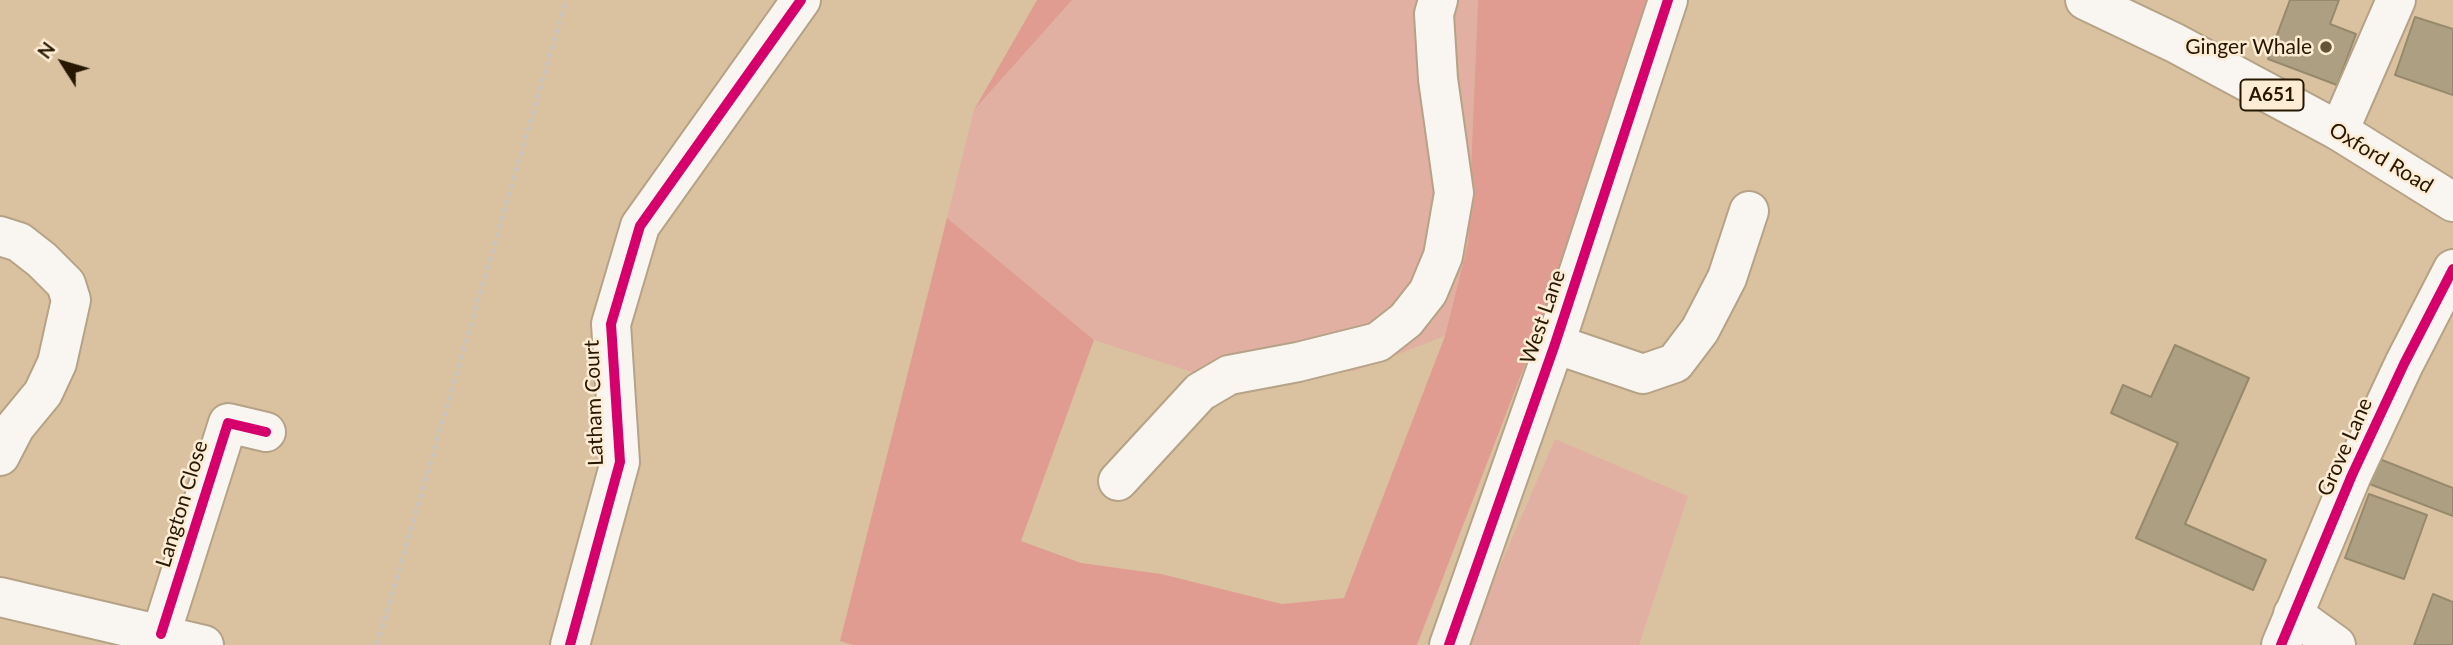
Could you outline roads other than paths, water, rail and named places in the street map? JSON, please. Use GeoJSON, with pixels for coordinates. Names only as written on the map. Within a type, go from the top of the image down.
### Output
{"type":"FeatureCollection","features":[{"type":"Feature","properties":{"kind":"street","name":"Latham Court"},"geometry":{"type":"LineString","coordinates":[[570,645],[620,462],[611,324],[640,226],[802,0]]}},
{"type":"Feature","properties":{"kind":"street"},"geometry":{"type":"LineString","coordinates":[[1118,481],[1200,392],[1229,375],[1298,362],[1378,342],[1406,320],[1428,292],[1443,256],[1454,193],[1438,79],[1434,14],[1438,0]]}},
{"type":"Feature","properties":{"kind":"street","name":"West Lane"},"geometry":{"type":"LineString","coordinates":[[1449,645],[1555,344],[1668,0]]}},
{"type":"Feature","properties":{"kind":"street","name":"Oxford Road"},"geometry":{"type":"LineString","coordinates":[[2085,0],[2175,43],[2339,131],[2453,202]]}},
{"type":"Feature","properties":{"kind":"street"},"geometry":{"type":"LineString","coordinates":[[2339,131],[2396,0]]}},
{"type":"Feature","properties":{"kind":"street","name":"West Lane"},"geometry":{"type":"LineString","coordinates":[[1555,344],[1643,374],[1675,363],[1700,331],[1727,278],[1749,211]]}},
{"type":"Feature","properties":{"kind":"street"},"geometry":{"type":"LineString","coordinates":[[0,236],[19,242],[42,260],[66,284],[71,300],[57,363],[43,393],[15,427],[0,456]]}},
{"type":"Feature","properties":{"kind":"street","name":"Grove Lane"},"geometry":{"type":"LineString","coordinates":[[2336,645],[2287,630],[2352,475],[2453,268]]}},
{"type":"Feature","properties":{"kind":"street","name":"Langton Close"},"geometry":{"type":"LineString","coordinates":[[161,634],[228,423],[266,432]]}},
{"type":"Feature","properties":{"kind":"street"},"geometry":{"type":"LineString","coordinates":[[0,597],[98,633],[161,634],[204,645]]}},
{"type":"Feature","properties":{"kind":"place","name":"Ginger Whale"},"geometry":{"type":"Point","coordinates":[2326,47]}}]}
